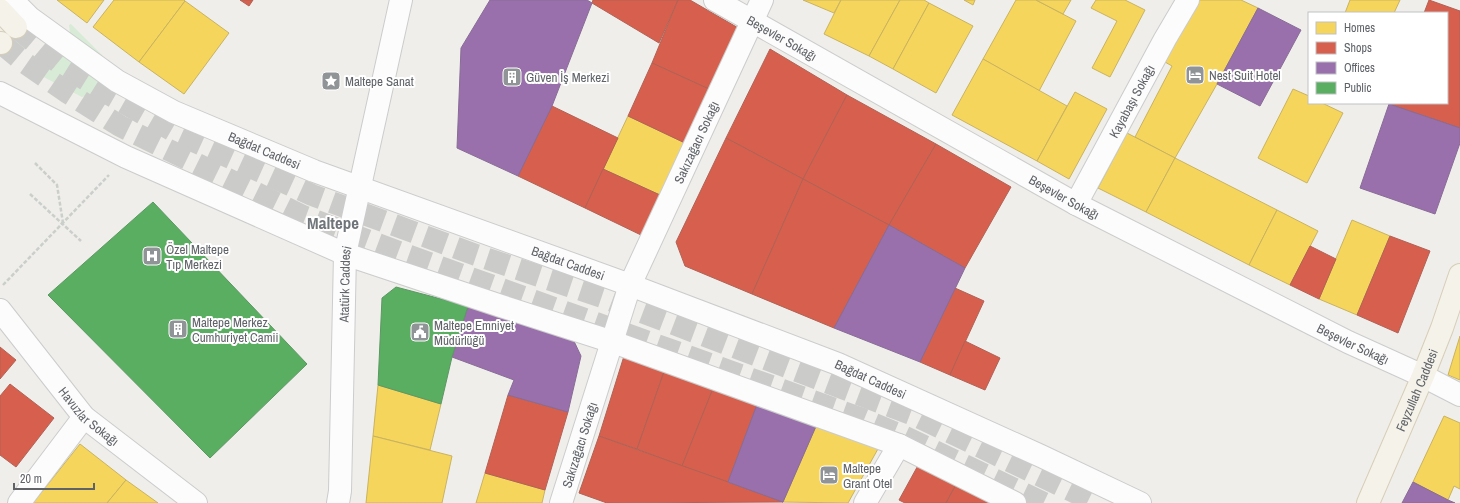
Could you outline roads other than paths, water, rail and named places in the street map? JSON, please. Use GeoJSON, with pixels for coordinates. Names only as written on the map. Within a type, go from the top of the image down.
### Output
{"type":"FeatureCollection","features":[{"type":"Feature","properties":{"kind":"main road"},"geometry":{"type":"LineString","coordinates":[[0,10],[16,27]]}},
{"type":"Feature","properties":{"kind":"main road","name":"Feyzullah Caddesi"},"geometry":{"type":"LineString","coordinates":[[1368,503],[1423,376],[1442,328],[1460,275]]}},
{"type":"Feature","properties":{"kind":"main road"},"geometry":{"type":"LineString","coordinates":[[1442,328],[1460,314]]}},
{"type":"Feature","properties":{"kind":"street","name":"Bağdat Caddesi"},"geometry":{"type":"LineString","coordinates":[[12,0],[30,18],[117,81],[174,112],[314,171],[630,285],[838,364],[1041,456],[1140,503]]}},
{"type":"Feature","properties":{"kind":"street","name":"Atatürk Caddesi"},"geometry":{"type":"LineString","coordinates":[[338,503],[340,492],[345,254],[401,0]]}},
{"type":"Feature","properties":{"kind":"street","name":"Beşevler Sokağı"},"geometry":{"type":"LineString","coordinates":[[715,0],[753,20],[1076,204],[1348,342],[1423,376],[1460,395]]}},
{"type":"Feature","properties":{"kind":"street","name":"Sakızağacı Sokağı"},"geometry":{"type":"LineString","coordinates":[[561,503],[630,285],[762,0]]}},
{"type":"Feature","properties":{"kind":"street","name":"Kayabaşı Sokağı"},"geometry":{"type":"LineString","coordinates":[[1076,204],[1165,39],[1188,0]]}},
{"type":"Feature","properties":{"kind":"street"},"geometry":{"type":"LineString","coordinates":[[0,93],[126,157],[345,254],[613,342],[899,445],[1015,503]]}},
{"type":"Feature","properties":{"kind":"street","name":"Havuzlar Sokağı"},"geometry":{"type":"LineString","coordinates":[[0,310],[84,417],[196,503]]}},
{"type":"Feature","properties":{"kind":"street"},"geometry":{"type":"LineString","coordinates":[[19,503],[84,417]]}},
{"type":"Feature","properties":{"kind":"street"},"geometry":{"type":"LineString","coordinates":[[865,503],[899,445]]}},
{"type":"Feature","properties":{"kind":"tunnel"},"geometry":{"type":"LineString","coordinates":[[16,27],[59,63],[107,93],[180,135],[312,195],[476,255],[605,298],[916,416],[1097,503]]}},
{"type":"Feature","properties":{"kind":"tunnel"},"geometry":{"type":"LineString","coordinates":[[1,43],[25,63],[68,93],[120,126],[303,216],[404,254],[860,418],[903,436],[1044,503]]}},
{"type":"Feature","properties":{"kind":"place","name":"Nest Suit Hotel"},"geometry":{"type":"Point","coordinates":[1195,75]}},
{"type":"Feature","properties":{"kind":"place","name":"Güven İş Merkezi"},"geometry":{"type":"Point","coordinates":[512,77]}},
{"type":"Feature","properties":{"kind":"place","name":"Maltepe Sanat"},"geometry":{"type":"Point","coordinates":[331,81]}},
{"type":"Feature","properties":{"kind":"place","name":"Özel Maltepe Tıp Merkezi"},"geometry":{"type":"Point","coordinates":[152,256]}},
{"type":"Feature","properties":{"kind":"place","name":"Maltepe Merkez Cumhuriyet Camii"},"geometry":{"type":"Point","coordinates":[178,329]}},
{"type":"Feature","properties":{"kind":"place","name":"Maltepe Emniyet Müdürlüğü"},"geometry":{"type":"Point","coordinates":[420,332]}},
{"type":"Feature","properties":{"kind":"place","name":"Maltepe Grant Otel"},"geometry":{"type":"Point","coordinates":[829,475]}},
{"type":"Feature","properties":{"kind":"district","name":"Maltepe"},"geometry":{"type":"Point","coordinates":[333,223]}}]}
